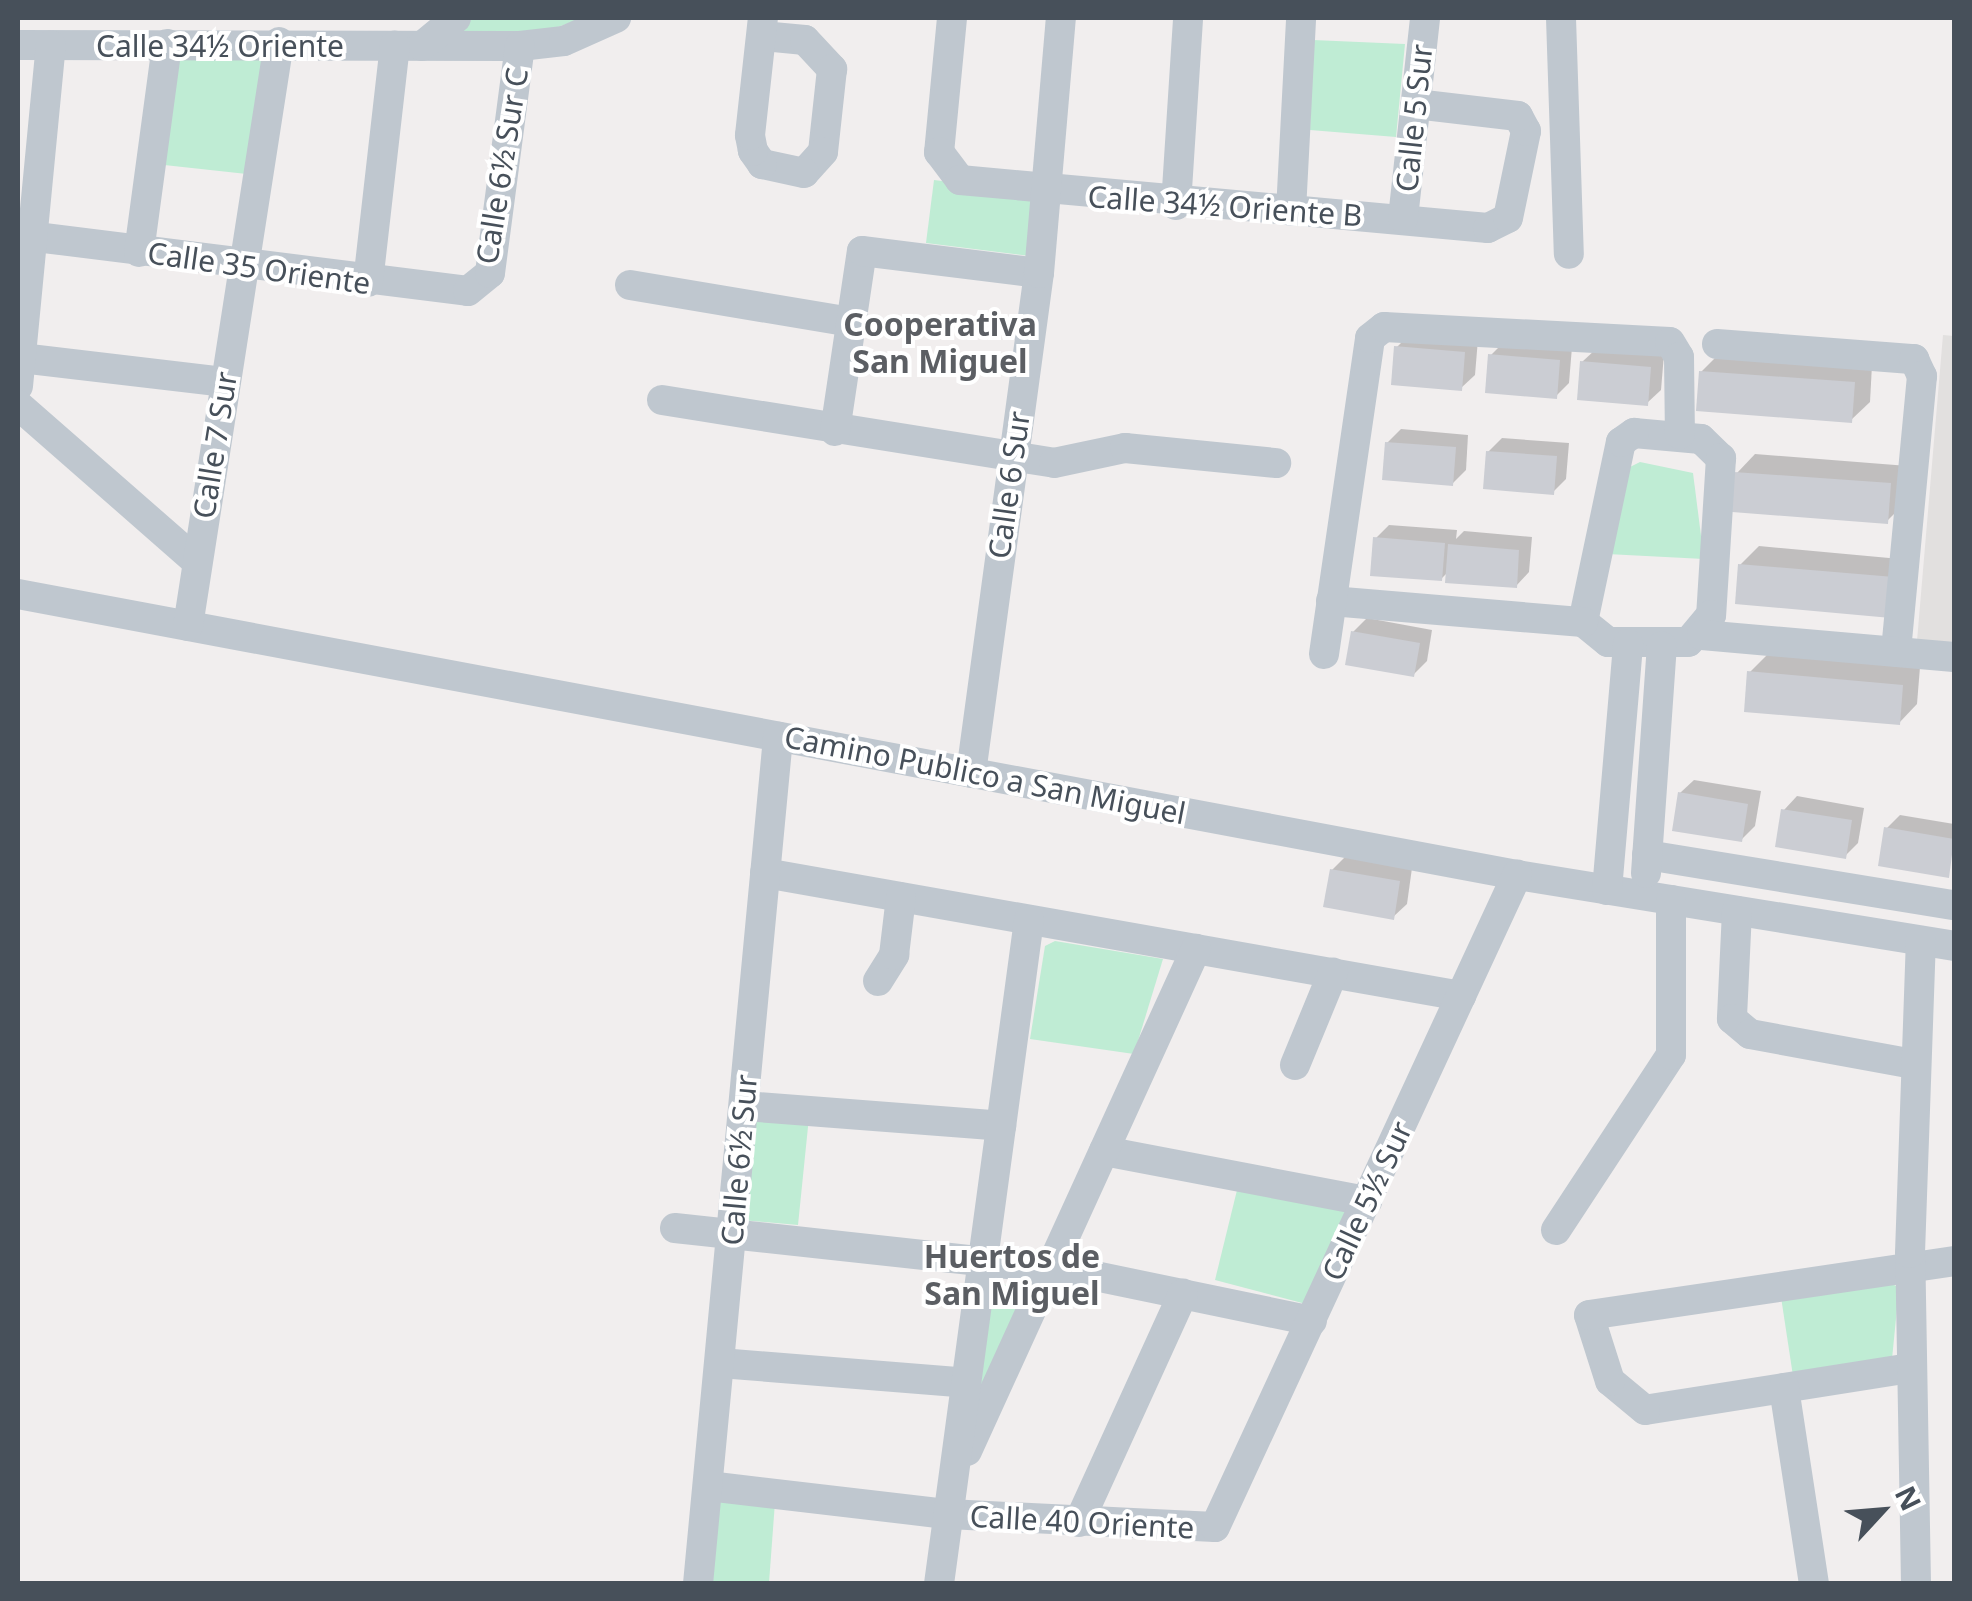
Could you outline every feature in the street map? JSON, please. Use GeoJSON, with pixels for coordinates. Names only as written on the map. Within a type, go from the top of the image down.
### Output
{"type":"FeatureCollection","features":[{"type":"Feature","properties":{"kind":"street"},"geometry":{"type":"LineString","coordinates":[[368,282],[414,36],[456,18]]}},
{"type":"Feature","properties":{"kind":"street","name":"Calle 34½ Oriente"},"geometry":{"type":"LineString","coordinates":[[18,45],[62,37],[296,35],[414,36],[520,46],[564,42],[616,18]]}},
{"type":"Feature","properties":{"kind":"street","name":"Calle 34½ Oriente B"},"geometry":{"type":"LineString","coordinates":[[952,18],[939,152],[949,176],[1048,194],[1176,205],[1403,218],[1488,228],[1508,218],[1526,131],[1518,116],[1416,104]]}},
{"type":"Feature","properties":{"kind":"street","name":"Calle 6 Sur"},"geometry":{"type":"LineString","coordinates":[[971,773],[1040,273],[1061,18]]}},
{"type":"Feature","properties":{"kind":"street"},"geometry":{"type":"LineString","coordinates":[[1176,205],[1188,18]]}},
{"type":"Feature","properties":{"kind":"street"},"geometry":{"type":"LineString","coordinates":[[1291,212],[1301,18]]}},
{"type":"Feature","properties":{"kind":"street","name":"Calle 5 Sur"},"geometry":{"type":"LineString","coordinates":[[1403,218],[1424,18]]}},
{"type":"Feature","properties":{"kind":"street"},"geometry":{"type":"LineString","coordinates":[[1561,18],[1569,254]]}},
{"type":"Feature","properties":{"kind":"street"},"geometry":{"type":"LineString","coordinates":[[763,27],[807,36],[832,69],[817,166],[804,172],[762,164],[752,152],[763,27]]}},
{"type":"Feature","properties":{"kind":"street"},"geometry":{"type":"LineString","coordinates":[[138,252],[179,35]]}},
{"type":"Feature","properties":{"kind":"street","name":"Calle 7 Sur"},"geometry":{"type":"LineString","coordinates":[[188,626],[224,382],[296,35]]}},
{"type":"Feature","properties":{"kind":"street"},"geometry":{"type":"LineString","coordinates":[[62,37],[19,372],[224,382]]}},
{"type":"Feature","properties":{"kind":"street","name":"Calle 6½ Sur C"},"geometry":{"type":"LineString","coordinates":[[480,284],[490,273],[520,46]]}},
{"type":"Feature","properties":{"kind":"street","name":"Calle 35 Oriente"},"geometry":{"type":"LineString","coordinates":[[36,237],[449,294],[480,284]]}},
{"type":"Feature","properties":{"kind":"street"},"geometry":{"type":"LineString","coordinates":[[835,431],[862,251],[1040,273]]}},
{"type":"Feature","properties":{"kind":"street"},"geometry":{"type":"LineString","coordinates":[[630,285],[851,322]]}},
{"type":"Feature","properties":{"kind":"street"},"geometry":{"type":"LineString","coordinates":[[1324,654],[1370,338],[1384,327],[1670,342],[1679,357],[1680,434]]}},
{"type":"Feature","properties":{"kind":"street"},"geometry":{"type":"LineString","coordinates":[[1717,344],[1914,359],[1922,376],[1896,652]]}},
{"type":"Feature","properties":{"kind":"street"},"geometry":{"type":"LineString","coordinates":[[662,400],[835,431],[1064,462],[1125,448],[1276,464]]}},
{"type":"Feature","properties":{"kind":"street"},"geometry":{"type":"LineString","coordinates":[[18,406],[196,561]]}},
{"type":"Feature","properties":{"kind":"street"},"geometry":{"type":"LineString","coordinates":[[1702,635],[1712,615],[1720,458],[1680,434],[1634,433],[1621,442],[1583,622],[1591,636],[1662,646],[1702,635],[1954,657]]}},
{"type":"Feature","properties":{"kind":"street","name":"Camino Publico a San Miguel"},"geometry":{"type":"LineString","coordinates":[[18,594],[1517,875],[1954,946]]}},
{"type":"Feature","properties":{"kind":"street"},"geometry":{"type":"LineString","coordinates":[[1331,601],[1583,622]]}},
{"type":"Feature","properties":{"kind":"street"},"geometry":{"type":"LineString","coordinates":[[1608,890],[1628,644]]}},
{"type":"Feature","properties":{"kind":"street"},"geometry":{"type":"LineString","coordinates":[[1556,1230],[1671,1055],[1658,898],[1647,856],[1662,646]]}},
{"type":"Feature","properties":{"kind":"street","name":"Calle 6½ Sur"},"geometry":{"type":"LineString","coordinates":[[698,1584],[778,736]]}},
{"type":"Feature","properties":{"kind":"street"},"geometry":{"type":"LineString","coordinates":[[1647,856],[1954,905]]}},
{"type":"Feature","properties":{"kind":"street"},"geometry":{"type":"LineString","coordinates":[[765,873],[1461,996]]}},
{"type":"Feature","properties":{"kind":"street","name":"Calle 5½ Sur"},"geometry":{"type":"LineString","coordinates":[[1216,1526],[1517,875]]}},
{"type":"Feature","properties":{"kind":"street"},"geometry":{"type":"LineString","coordinates":[[878,981],[894,955],[901,897]]}},
{"type":"Feature","properties":{"kind":"street"},"geometry":{"type":"LineString","coordinates":[[1737,910],[1732,1019],[1750,1034],[1913,1064]]}},
{"type":"Feature","properties":{"kind":"street"},"geometry":{"type":"LineString","coordinates":[[939,1584],[1029,920]]}},
{"type":"Feature","properties":{"kind":"street"},"geometry":{"type":"LineString","coordinates":[[1916,1584],[1910,1266],[1913,1064],[1921,940]]}},
{"type":"Feature","properties":{"kind":"street"},"geometry":{"type":"LineString","coordinates":[[952,1482],[1196,949]]}},
{"type":"Feature","properties":{"kind":"street"},"geometry":{"type":"LineString","coordinates":[[1295,1065],[1333,974]]}},
{"type":"Feature","properties":{"kind":"street"},"geometry":{"type":"LineString","coordinates":[[744,1106],[1001,1126]]}},
{"type":"Feature","properties":{"kind":"street"},"geometry":{"type":"LineString","coordinates":[[1104,1151],[1368,1200]]}},
{"type":"Feature","properties":{"kind":"street"},"geometry":{"type":"LineString","coordinates":[[675,1228],[983,1260],[1183,1294],[1312,1322]]}},
{"type":"Feature","properties":{"kind":"street"},"geometry":{"type":"LineString","coordinates":[[1910,1368],[1645,1410],[1628,1405],[1610,1381],[1588,1315],[1954,1261]]}},
{"type":"Feature","properties":{"kind":"street"},"geometry":{"type":"LineString","coordinates":[[1080,1522],[1183,1294]]}},
{"type":"Feature","properties":{"kind":"street"},"geometry":{"type":"LineString","coordinates":[[720,1364],[966,1383]]}},
{"type":"Feature","properties":{"kind":"street"},"geometry":{"type":"LineString","coordinates":[[1784,1388],[1814,1584]]}},
{"type":"Feature","properties":{"kind":"street","name":"Calle 40 Oriente"},"geometry":{"type":"LineString","coordinates":[[708,1486],[948,1514],[1216,1526]]}},
{"type":"Feature","properties":{"kind":"shaded area"},"geometry":{"type":"Polygon","coordinates":[[[1943,335],[1954,336],[1954,644],[1917,641],[1943,335]]]}},
{"type":"Feature","properties":{"kind":"green space"},"geometry":{"type":"Polygon","coordinates":[[[472,18],[583,18],[544,32],[453,31],[472,18]]]}},
{"type":"Feature","properties":{"kind":"green space"},"geometry":{"type":"Polygon","coordinates":[[[1313,40],[1405,44],[1396,137],[1310,130],[1313,40]]]}},
{"type":"Feature","properties":{"kind":"green space"},"geometry":{"type":"Polygon","coordinates":[[[270,44],[257,175],[155,164],[171,46],[270,44]]]}},
{"type":"Feature","properties":{"kind":"green space"},"geometry":{"type":"Polygon","coordinates":[[[934,180],[1038,193],[1030,256],[926,243],[934,180]]]}},
{"type":"Feature","properties":{"kind":"green space"},"geometry":{"type":"Polygon","coordinates":[[[1640,462],[1693,473],[1704,559],[1607,554],[1628,468],[1640,462]]]}},
{"type":"Feature","properties":{"kind":"green space"},"geometry":{"type":"Polygon","coordinates":[[[1055,941],[1163,959],[1134,1054],[1030,1039],[1045,946],[1055,941]]]}},
{"type":"Feature","properties":{"kind":"green space"},"geometry":{"type":"Polygon","coordinates":[[[755,1112],[809,1117],[798,1225],[741,1220],[755,1112]]]}},
{"type":"Feature","properties":{"kind":"green space"},"geometry":{"type":"Polygon","coordinates":[[[1238,1186],[1350,1202],[1306,1304],[1215,1280],[1238,1186]]]}},
{"type":"Feature","properties":{"kind":"green space"},"geometry":{"type":"Polygon","coordinates":[[[1886,1280],[1899,1288],[1892,1359],[1793,1376],[1781,1297],[1886,1280]]]}},
{"type":"Feature","properties":{"kind":"green space"},"geometry":{"type":"Polygon","coordinates":[[[1000,1282],[1027,1297],[972,1411],[990,1293],[1000,1282]]]}},
{"type":"Feature","properties":{"kind":"green space"},"geometry":{"type":"Polygon","coordinates":[[[712,1494],[775,1502],[769,1583],[704,1584],[712,1494]]]}},
{"type":"Feature","properties":{"kind":"building"},"geometry":{"type":"Polygon","coordinates":[[[1394,346],[1465,352],[1462,391],[1391,385],[1394,346]]]}},
{"type":"Feature","properties":{"kind":"building"},"geometry":{"type":"Polygon","coordinates":[[[1488,354],[1560,360],[1557,399],[1485,393],[1488,354]]]}},
{"type":"Feature","properties":{"kind":"building"},"geometry":{"type":"Polygon","coordinates":[[[1580,361],[1651,367],[1648,406],[1577,400],[1580,361]]]}},
{"type":"Feature","properties":{"kind":"building"},"geometry":{"type":"Polygon","coordinates":[[[1699,371],[1855,382],[1852,423],[1696,411],[1699,371]]]}},
{"type":"Feature","properties":{"kind":"building"},"geometry":{"type":"Polygon","coordinates":[[[1385,442],[1456,447],[1453,486],[1382,480],[1385,442]]]}},
{"type":"Feature","properties":{"kind":"building"},"geometry":{"type":"Polygon","coordinates":[[[1486,451],[1557,456],[1554,495],[1483,489],[1486,451]]]}},
{"type":"Feature","properties":{"kind":"building"},"geometry":{"type":"Polygon","coordinates":[[[1734,472],[1891,483],[1888,524],[1732,512],[1734,472]]]}},
{"type":"Feature","properties":{"kind":"building"},"geometry":{"type":"Polygon","coordinates":[[[1373,537],[1445,543],[1442,581],[1370,576],[1373,537]]]}},
{"type":"Feature","properties":{"kind":"building"},"geometry":{"type":"Polygon","coordinates":[[[1448,544],[1519,550],[1517,588],[1445,583],[1448,544]]]}},
{"type":"Feature","properties":{"kind":"building"},"geometry":{"type":"Polygon","coordinates":[[[1738,564],[1894,577],[1891,618],[1735,604],[1738,564]]]}},
{"type":"Feature","properties":{"kind":"building"},"geometry":{"type":"Polygon","coordinates":[[[1351,631],[1420,643],[1414,677],[1345,665],[1351,631]]]}},
{"type":"Feature","properties":{"kind":"building"},"geometry":{"type":"Polygon","coordinates":[[[1747,671],[1903,685],[1900,725],[1744,712],[1747,671]]]}},
{"type":"Feature","properties":{"kind":"building"},"geometry":{"type":"Polygon","coordinates":[[[1678,792],[1748,804],[1742,842],[1672,831],[1678,792]]]}},
{"type":"Feature","properties":{"kind":"building"},"geometry":{"type":"Polygon","coordinates":[[[1781,809],[1852,820],[1846,859],[1775,847],[1781,809]]]}},
{"type":"Feature","properties":{"kind":"building"},"geometry":{"type":"Polygon","coordinates":[[[1884,827],[1954,839],[1949,878],[1878,866],[1884,827]]]}},
{"type":"Feature","properties":{"kind":"building"},"geometry":{"type":"Polygon","coordinates":[[[1330,869],[1400,881],[1394,920],[1323,907],[1330,869]]]}},
{"type":"Feature","properties":{"kind":"district","name":"Cooperativa San Miguel"},"geometry":{"type":"Point","coordinates":[940,344]}},
{"type":"Feature","properties":{"kind":"district","name":"Huertos de San Miguel"},"geometry":{"type":"Point","coordinates":[1012,1276]}}]}
